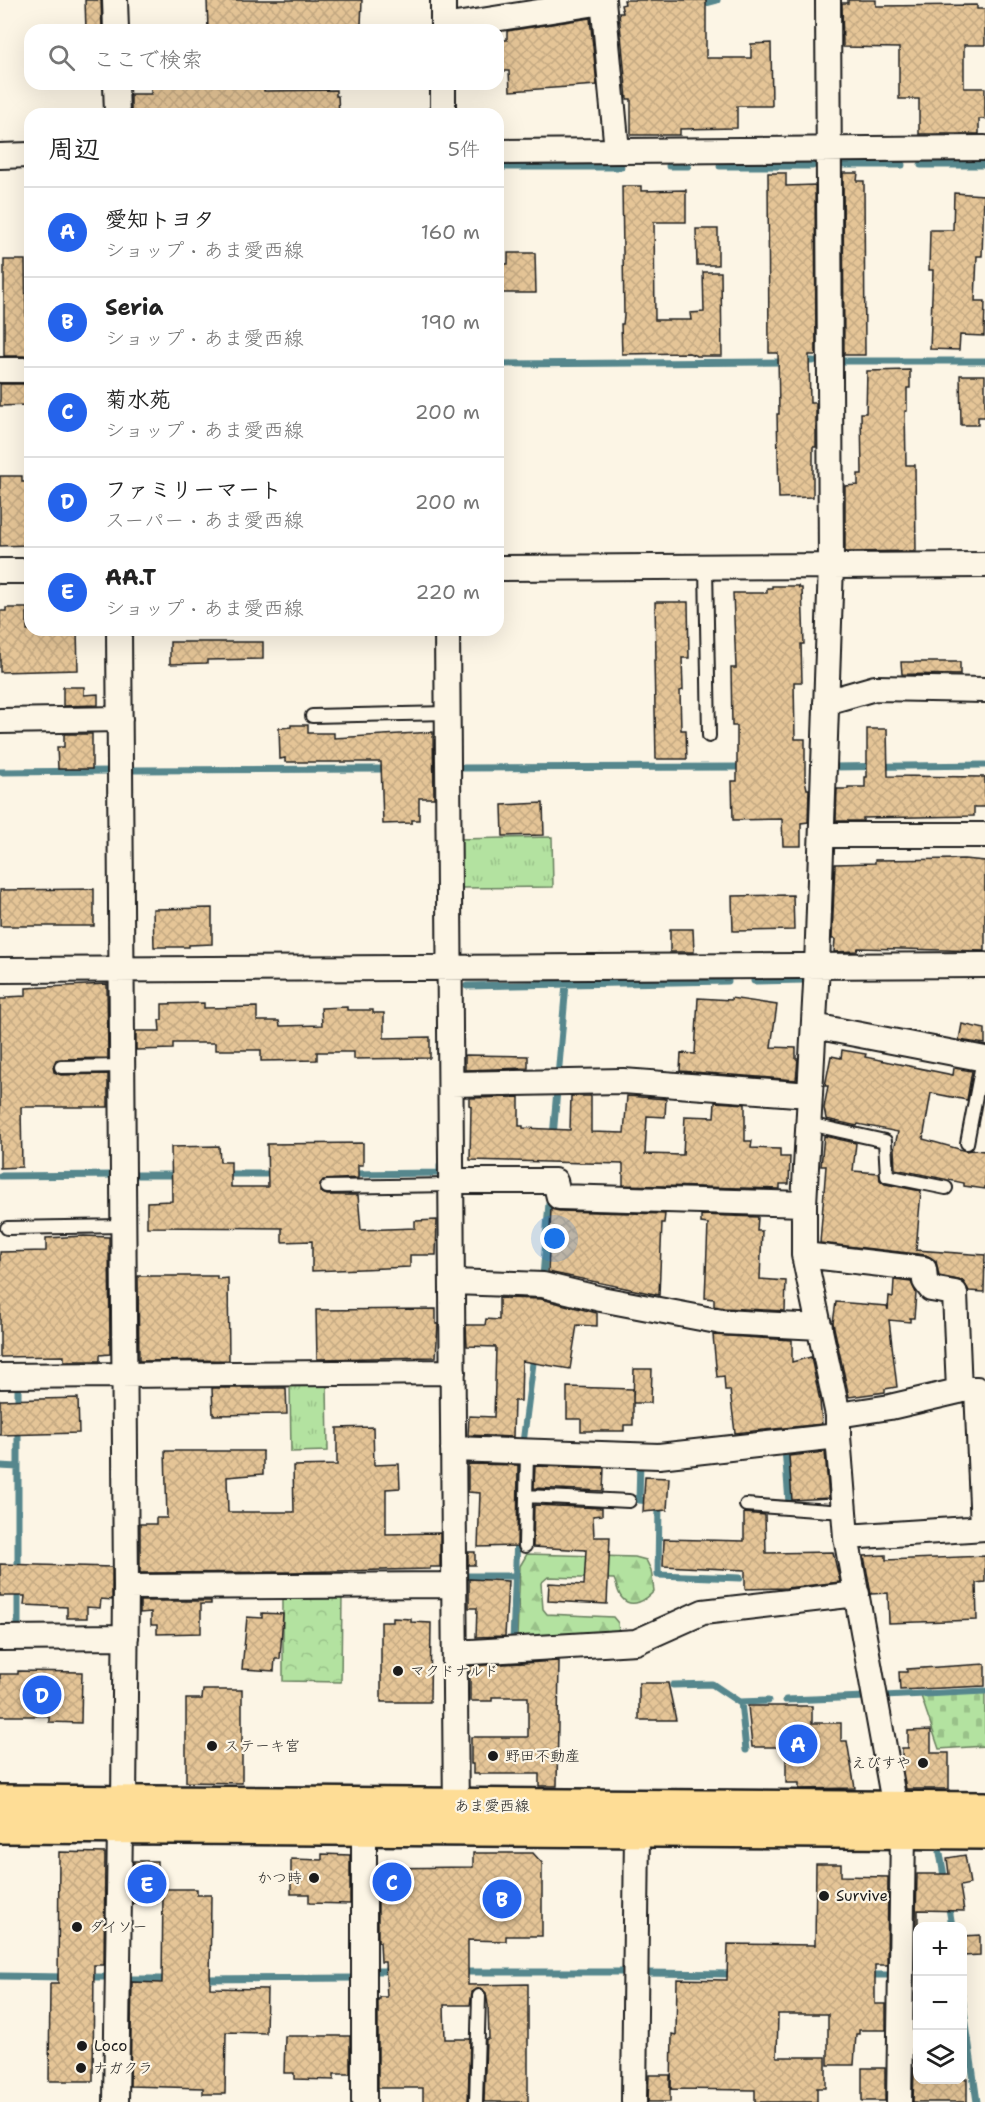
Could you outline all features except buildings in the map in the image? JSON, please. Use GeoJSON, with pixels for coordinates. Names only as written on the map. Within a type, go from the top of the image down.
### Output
{"type":"FeatureCollection","features":[{"type":"Feature","properties":{"kind":"main road","name":"あま愛西線"},"geometry":{"type":"LineString","coordinates":[[0,1802],[122,1815],[364,1828],[456,1817],[637,1830],[899,1820],[985,1809]]}},
{"type":"Feature","properties":{"kind":"main road","name":"あま愛西線"},"geometry":{"type":"LineString","coordinates":[[0,1826],[122,1815],[456,1817],[899,1820],[985,1832]]}},
{"type":"Feature","properties":{"kind":"street"},"geometry":{"type":"LineString","coordinates":[[115,0],[116,24]]}},
{"type":"Feature","properties":{"kind":"street"},"geometry":{"type":"LineString","coordinates":[[443,0],[443,24]]}},
{"type":"Feature","properties":{"kind":"street"},"geometry":{"type":"LineString","coordinates":[[828,0],[831,565],[817,966],[804,1204],[804,1255],[838,1425],[846,1538],[899,1820],[899,2102]]}},
{"type":"Feature","properties":{"kind":"street"},"geometry":{"type":"LineString","coordinates":[[467,24],[603,1],[617,151]]}},
{"type":"Feature","properties":{"kind":"street"},"geometry":{"type":"LineString","coordinates":[[116,90],[117,108]]}},
{"type":"Feature","properties":{"kind":"street"},"geometry":{"type":"LineString","coordinates":[[443,90],[443,108]]}},
{"type":"Feature","properties":{"kind":"street"},"geometry":{"type":"LineString","coordinates":[[504,152],[985,148]]}},
{"type":"Feature","properties":{"kind":"street"},"geometry":{"type":"LineString","coordinates":[[0,156],[24,155]]}},
{"type":"Feature","properties":{"kind":"street"},"geometry":{"type":"LineString","coordinates":[[0,370],[24,370]]}},
{"type":"Feature","properties":{"kind":"street"},"geometry":{"type":"LineString","coordinates":[[504,568],[985,565]]}},
{"type":"Feature","properties":{"kind":"street"},"geometry":{"type":"LineString","coordinates":[[0,571],[24,571]]}},
{"type":"Feature","properties":{"kind":"street"},"geometry":{"type":"LineString","coordinates":[[116,2102],[126,1637],[120,636]]}},
{"type":"Feature","properties":{"kind":"street"},"geometry":{"type":"LineString","coordinates":[[447,636],[456,1817]]}},
{"type":"Feature","properties":{"kind":"street"},"geometry":{"type":"LineString","coordinates":[[826,702],[874,688],[985,690]]}},
{"type":"Feature","properties":{"kind":"street"},"geometry":{"type":"LineString","coordinates":[[0,721],[120,719]]}},
{"type":"Feature","properties":{"kind":"street"},"geometry":{"type":"LineString","coordinates":[[822,835],[985,835]]}},
{"type":"Feature","properties":{"kind":"street"},"geometry":{"type":"LineString","coordinates":[[0,970],[985,964]]}},
{"type":"Feature","properties":{"kind":"street"},"geometry":{"type":"LineString","coordinates":[[814,1026],[984,1059]]}},
{"type":"Feature","properties":{"kind":"street"},"geometry":{"type":"LineString","coordinates":[[452,1084],[623,1081],[810,1095]]}},
{"type":"Feature","properties":{"kind":"street"},"geometry":{"type":"LineString","coordinates":[[452,1183],[555,1181],[559,1197],[804,1204]]}},
{"type":"Feature","properties":{"kind":"street"},"geometry":{"type":"LineString","coordinates":[[804,1255],[924,1269],[925,1281],[931,1289],[955,1293],[959,1391]]}},
{"type":"Feature","properties":{"kind":"street"},"geometry":{"type":"LineString","coordinates":[[453,1282],[543,1285],[601,1299],[722,1322],[820,1327]]}},
{"type":"Feature","properties":{"kind":"street"},"geometry":{"type":"LineString","coordinates":[[0,1376],[453,1372]]}},
{"type":"Feature","properties":{"kind":"street"},"geometry":{"type":"LineString","coordinates":[[453,1449],[659,1456],[838,1425],[890,1407],[967,1389],[977,1389],[984,1528],[846,1538]]}},
{"type":"Feature","properties":{"kind":"street"},"geometry":{"type":"LineString","coordinates":[[126,1587],[454,1585]]}},
{"type":"Feature","properties":{"kind":"street"},"geometry":{"type":"LineString","coordinates":[[454,1653],[636,1642],[703,1612],[857,1594]]}},
{"type":"Feature","properties":{"kind":"street"},"geometry":{"type":"LineString","coordinates":[[0,1638],[126,1637]]}},
{"type":"Feature","properties":{"kind":"street"},"geometry":{"type":"LineString","coordinates":[[364,1828],[364,2102]]}},
{"type":"Feature","properties":{"kind":"street"},"geometry":{"type":"LineString","coordinates":[[633,2102],[637,1830]]}},
{"type":"Feature","properties":{"kind":"lane"},"geometry":{"type":"LineString","coordinates":[[706,566],[709,736]]}},
{"type":"Feature","properties":{"kind":"lane"},"geometry":{"type":"LineString","coordinates":[[312,716],[448,713]]}},
{"type":"Feature","properties":{"kind":"lane"},"geometry":{"type":"LineString","coordinates":[[967,1143],[984,1059]]}},
{"type":"Feature","properties":{"kind":"lane"},"geometry":{"type":"LineString","coordinates":[[61,1067],[122,1066]]}},
{"type":"Feature","properties":{"kind":"lane"},"geometry":{"type":"LineString","coordinates":[[809,1124],[885,1141],[887,1176],[946,1188]]}},
{"type":"Feature","properties":{"kind":"lane"},"geometry":{"type":"LineString","coordinates":[[327,1187],[452,1183]]}},
{"type":"Feature","properties":{"kind":"lane"},"geometry":{"type":"LineString","coordinates":[[6,1228],[124,1226]]}},
{"type":"Feature","properties":{"kind":"lane"},"geometry":{"type":"LineString","coordinates":[[525,1546],[527,1452]]}},
{"type":"Feature","properties":{"kind":"lane"},"geometry":{"type":"LineString","coordinates":[[526,1496],[629,1501]]}},
{"type":"Feature","properties":{"kind":"lane"},"geometry":{"type":"LineString","coordinates":[[746,1505],[844,1512]]}},
{"type":"Feature","properties":{"kind":"lane"},"geometry":{"type":"LineString","coordinates":[[476,2102],[479,1996]]}},
{"type":"Feature","properties":{"kind":"green space"},"geometry":{"type":"Polygon","coordinates":[[[552,837],[553,887],[460,888],[459,839],[552,837]]]}},
{"type":"Feature","properties":{"kind":"green space"},"geometry":{"type":"Polygon","coordinates":[[[290,1384],[327,1384],[328,1451],[291,1452],[290,1384]]]}},
{"type":"Feature","properties":{"kind":"green space"},"geometry":{"type":"Polygon","coordinates":[[[527,1554],[635,1557],[646,1560],[651,1570],[654,1591],[639,1602],[630,1603],[621,1596],[614,1579],[548,1577],[541,1583],[543,1609],[547,1614],[613,1617],[618,1623],[619,1633],[525,1642],[517,1637],[520,1566],[527,1554]]]}},
{"type":"Feature","properties":{"kind":"green space"},"geometry":{"type":"Polygon","coordinates":[[[283,1593],[342,1594],[341,1682],[283,1681],[283,1593]]]}},
{"type":"Feature","properties":{"kind":"green space"},"geometry":{"type":"Polygon","coordinates":[[[985,1693],[985,1746],[939,1749],[921,1696],[985,1693]]]}},
{"type":"Feature","properties":{"kind":"waterway"},"geometry":{"type":"LineString","coordinates":[[698,5],[717,0]]}},
{"type":"Feature","properties":{"kind":"waterway"},"geometry":{"type":"LineString","coordinates":[[844,165],[902,165]]}},
{"type":"Feature","properties":{"kind":"waterway"},"geometry":{"type":"LineString","coordinates":[[921,165],[985,165]]}},
{"type":"Feature","properties":{"kind":"waterway"},"geometry":{"type":"LineString","coordinates":[[669,166],[688,166]]}},
{"type":"Feature","properties":{"kind":"waterway"},"geometry":{"type":"LineString","coordinates":[[720,166],[812,166]]}},
{"type":"Feature","properties":{"kind":"waterway"},"geometry":{"type":"LineString","coordinates":[[504,167],[621,167]]}},
{"type":"Feature","properties":{"kind":"waterway"},"geometry":{"type":"LineString","coordinates":[[801,361],[813,361]]}},
{"type":"Feature","properties":{"kind":"waterway"},"geometry":{"type":"LineString","coordinates":[[838,361],[985,361]]}},
{"type":"Feature","properties":{"kind":"waterway"},"geometry":{"type":"LineString","coordinates":[[504,364],[786,362]]}},
{"type":"Feature","properties":{"kind":"waterway"},"geometry":{"type":"LineString","coordinates":[[831,767],[985,765]]}},
{"type":"Feature","properties":{"kind":"waterway"},"geometry":{"type":"LineString","coordinates":[[462,768],[745,767]]}},
{"type":"Feature","properties":{"kind":"waterway"},"geometry":{"type":"LineString","coordinates":[[130,770],[388,769]]}},
{"type":"Feature","properties":{"kind":"waterway"},"geometry":{"type":"LineString","coordinates":[[0,772],[112,771]]}},
{"type":"Feature","properties":{"kind":"waterway"},"geometry":{"type":"LineString","coordinates":[[754,981],[805,980]]}},
{"type":"Feature","properties":{"kind":"waterway"},"geometry":{"type":"LineString","coordinates":[[467,986],[728,981]]}},
{"type":"Feature","properties":{"kind":"waterway"},"geometry":{"type":"LineString","coordinates":[[558,1077],[566,984]]}},
{"type":"Feature","properties":{"kind":"waterway"},"geometry":{"type":"LineString","coordinates":[[553,1137],[557,1090]]}},
{"type":"Feature","properties":{"kind":"waterway"},"geometry":{"type":"LineString","coordinates":[[351,1174],[440,1173],[440,1166]]}},
{"type":"Feature","properties":{"kind":"waterway"},"geometry":{"type":"LineString","coordinates":[[222,1174],[277,1174]]}},
{"type":"Feature","properties":{"kind":"waterway"},"geometry":{"type":"LineString","coordinates":[[0,1176],[118,1175]]}},
{"type":"Feature","properties":{"kind":"waterway"},"geometry":{"type":"LineString","coordinates":[[132,1175],[181,1175]]}},
{"type":"Feature","properties":{"kind":"waterway"},"geometry":{"type":"LineString","coordinates":[[543,1277],[549,1203]]}},
{"type":"Feature","properties":{"kind":"waterway"},"geometry":{"type":"LineString","coordinates":[[528,1443],[523,1443],[534,1355]]}},
{"type":"Feature","properties":{"kind":"waterway"},"geometry":{"type":"LineString","coordinates":[[18,1387],[18,1407]]}},
{"type":"Feature","properties":{"kind":"waterway"},"geometry":{"type":"LineString","coordinates":[[18,1427],[18,1572]]}},
{"type":"Feature","properties":{"kind":"waterway"},"geometry":{"type":"LineString","coordinates":[[785,1448],[789,1503]]}},
{"type":"Feature","properties":{"kind":"waterway"},"geometry":{"type":"LineString","coordinates":[[517,1514],[519,1460]]}},
{"type":"Feature","properties":{"kind":"waterway"},"geometry":{"type":"LineString","coordinates":[[640,1461],[639,1500],[650,1501]]}},
{"type":"Feature","properties":{"kind":"waterway"},"geometry":{"type":"LineString","coordinates":[[0,1466],[18,1467]]}},
{"type":"Feature","properties":{"kind":"waterway"},"geometry":{"type":"LineString","coordinates":[[659,1504],[658,1575],[740,1578]]}},
{"type":"Feature","properties":{"kind":"waterway"},"geometry":{"type":"LineString","coordinates":[[513,1642],[517,1537]]}},
{"type":"Feature","properties":{"kind":"waterway"},"geometry":{"type":"LineString","coordinates":[[464,1576],[515,1576]]}},
{"type":"Feature","properties":{"kind":"waterway"},"geometry":{"type":"LineString","coordinates":[[18,1589],[18,1623]]}},
{"type":"Feature","properties":{"kind":"waterway"},"geometry":{"type":"LineString","coordinates":[[673,1685],[712,1684],[739,1702],[768,1701]]}},
{"type":"Feature","properties":{"kind":"waterway"},"geometry":{"type":"LineString","coordinates":[[884,1696],[985,1691]]}},
{"type":"Feature","properties":{"kind":"waterway"},"geometry":{"type":"LineString","coordinates":[[786,1700],[866,1697]]}},
{"type":"Feature","properties":{"kind":"waterway"},"geometry":{"type":"LineString","coordinates":[[741,1702],[746,1750]]}},
{"type":"Feature","properties":{"kind":"waterway"},"geometry":{"type":"LineString","coordinates":[[940,1853],[945,1882]]}},
{"type":"Feature","properties":{"kind":"waterway"},"geometry":{"type":"LineString","coordinates":[[948,1902],[951,1922]]}},
{"type":"Feature","properties":{"kind":"waterway"},"geometry":{"type":"LineString","coordinates":[[371,1971],[395,1971]]}},
{"type":"Feature","properties":{"kind":"waterway"},"geometry":{"type":"LineString","coordinates":[[460,1972],[627,1972]]}},
{"type":"Feature","properties":{"kind":"waterway"},"geometry":{"type":"LineString","coordinates":[[645,1973],[735,1974]]}},
{"type":"Feature","properties":{"kind":"waterway"},"geometry":{"type":"LineString","coordinates":[[867,1975],[894,1975]]}},
{"type":"Feature","properties":{"kind":"waterway"},"geometry":{"type":"LineString","coordinates":[[0,1976],[66,1977]]}},
{"type":"Feature","properties":{"kind":"waterway"},"geometry":{"type":"LineString","coordinates":[[87,1977],[106,1977]]}},
{"type":"Feature","properties":{"kind":"waterway"},"geometry":{"type":"LineString","coordinates":[[203,1979],[355,1978]]}},
{"type":"Feature","properties":{"kind":"waterway"},"geometry":{"type":"LineString","coordinates":[[132,1979],[171,1979]]}},
{"type":"Feature","properties":{"kind":"waterway"},"geometry":{"type":"LineString","coordinates":[[967,2030],[977,2102]]}},
{"type":"Feature","properties":{"kind":"place","name":"マクドナルド"},"geometry":{"type":"Point","coordinates":[398,1671]}},
{"type":"Feature","properties":{"kind":"place","name":"ファミリーマート"},"geometry":{"type":"Point","coordinates":[42,1695]}},
{"type":"Feature","properties":{"kind":"place","name":"愛知トヨタ"},"geometry":{"type":"Point","coordinates":[798,1744]}},
{"type":"Feature","properties":{"kind":"place","name":"ステーキ宮"},"geometry":{"type":"Point","coordinates":[212,1746]}},
{"type":"Feature","properties":{"kind":"place","name":"野田不動産"},"geometry":{"type":"Point","coordinates":[493,1756]}},
{"type":"Feature","properties":{"kind":"place","name":"えびすや"},"geometry":{"type":"Point","coordinates":[923,1763]}},
{"type":"Feature","properties":{"kind":"place","name":"かつ時"},"geometry":{"type":"Point","coordinates":[314,1878]}},
{"type":"Feature","properties":{"kind":"place","name":"菊水苑"},"geometry":{"type":"Point","coordinates":[392,1882]}},
{"type":"Feature","properties":{"kind":"place","name":"AA.T"},"geometry":{"type":"Point","coordinates":[147,1884]}},
{"type":"Feature","properties":{"kind":"place","name":"Survive"},"geometry":{"type":"Point","coordinates":[824,1896]}},
{"type":"Feature","properties":{"kind":"place","name":"Seria"},"geometry":{"type":"Point","coordinates":[502,1899]}},
{"type":"Feature","properties":{"kind":"place","name":"ダイソー"},"geometry":{"type":"Point","coordinates":[77,1927]}},
{"type":"Feature","properties":{"kind":"place","name":"Loco"},"geometry":{"type":"Point","coordinates":[82,2046]}},
{"type":"Feature","properties":{"kind":"place","name":"ナガクラ"},"geometry":{"type":"Point","coordinates":[81,2068]}}]}
